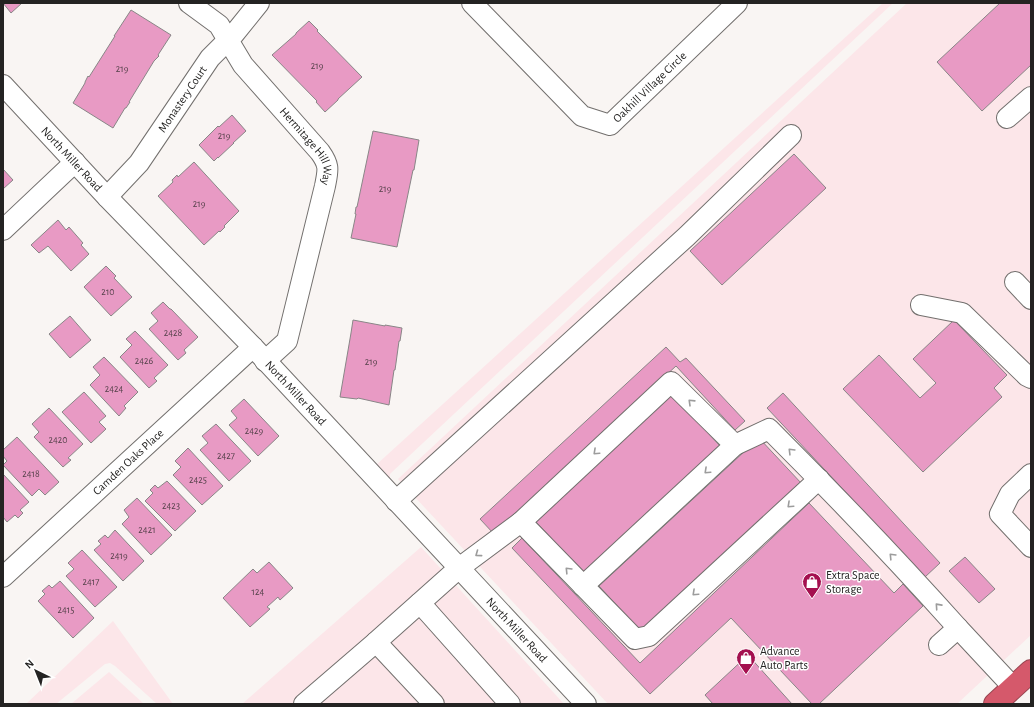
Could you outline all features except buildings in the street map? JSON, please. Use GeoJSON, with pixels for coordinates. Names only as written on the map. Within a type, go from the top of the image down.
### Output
{"type":"FeatureCollection","features":[{"type":"Feature","properties":{"kind":"highway"},"geometry":{"type":"LineString","coordinates":[[995,704],[1031,671]]}},
{"type":"Feature","properties":{"kind":"street","name":"Hermitage Hill Way"},"geometry":{"type":"LineString","coordinates":[[189,3],[219,25],[243,65],[320,152],[326,160],[328,170],[287,341],[259,354]]}},
{"type":"Feature","properties":{"kind":"street","name":"Monastery Court"},"geometry":{"type":"LineString","coordinates":[[107,197],[139,163],[210,58],[234,34],[259,3]]}},
{"type":"Feature","properties":{"kind":"street","name":"Oakhill Village Circle"},"geometry":{"type":"LineString","coordinates":[[472,3],[582,116],[610,125],[737,3]]}},
{"type":"Feature","properties":{"kind":"street","name":"North Miller Road"},"geometry":{"type":"LineString","coordinates":[[3,86],[107,197],[259,354],[459,568],[581,702]]}},
{"type":"Feature","properties":{"kind":"street"},"geometry":{"type":"LineString","coordinates":[[1007,118],[1031,97]]}},
{"type":"Feature","properties":{"kind":"street"},"geometry":{"type":"LineString","coordinates":[[396,501],[687,236],[791,135]]}},
{"type":"Feature","properties":{"kind":"street"},"geometry":{"type":"LineString","coordinates":[[3,230],[75,162]]}},
{"type":"Feature","properties":{"kind":"street"},"geometry":{"type":"LineString","coordinates":[[1015,282],[1031,299]]}},
{"type":"Feature","properties":{"kind":"street"},"geometry":{"type":"LineString","coordinates":[[921,305],[962,313],[1027,376],[1031,378]]}},
{"type":"Feature","properties":{"kind":"street","name":"Camden Oaks Place"},"geometry":{"type":"LineString","coordinates":[[3,577],[259,354]]}},
{"type":"Feature","properties":{"kind":"street"},"geometry":{"type":"LineString","coordinates":[[304,704],[459,568],[521,522],[671,382],[735,444]]}},
{"type":"Feature","properties":{"kind":"street"},"geometry":{"type":"LineString","coordinates":[[583,586],[735,444],[769,429],[903,567],[1013,688]]}},
{"type":"Feature","properties":{"kind":"street"},"geometry":{"type":"LineString","coordinates":[[1031,474],[1010,494],[1000,514],[1031,547]]}},
{"type":"Feature","properties":{"kind":"street"},"geometry":{"type":"LineString","coordinates":[[521,522],[635,638],[649,636],[819,479]]}},
{"type":"Feature","properties":{"kind":"street"},"geometry":{"type":"LineString","coordinates":[[420,603],[510,704]]}},
{"type":"Feature","properties":{"kind":"street"},"geometry":{"type":"LineString","coordinates":[[939,645],[958,628]]}},
{"type":"Feature","properties":{"kind":"street"},"geometry":{"type":"LineString","coordinates":[[376,642],[434,704]]}},
{"type":"Feature","properties":{"kind":"shaded area"},"geometry":{"type":"Polygon","coordinates":[[[883,3],[893,3],[392,472],[390,474],[390,479],[376,465],[883,3]]]}},
{"type":"Feature","properties":{"kind":"shaded area"},"geometry":{"type":"Polygon","coordinates":[[[907,3],[1031,3],[1031,635],[957,704],[608,704],[398,479],[907,3]]]}},
{"type":"Feature","properties":{"kind":"shaded area"},"geometry":{"type":"Polygon","coordinates":[[[421,547],[564,704],[242,704],[421,547]]]}},
{"type":"Feature","properties":{"kind":"shaded area"},"geometry":{"type":"Polygon","coordinates":[[[113,621],[173,704],[157,704],[110,663],[105,664],[56,704],[26,704],[113,621]]]}},
{"type":"Feature","properties":{"kind":"shaded area"},"geometry":{"type":"Polygon","coordinates":[[[109,672],[144,704],[71,704],[109,672]]]}},
{"type":"Feature","properties":{"kind":"place","name":"Extra Space Storage"},"geometry":{"type":"Point","coordinates":[812,599]}},
{"type":"Feature","properties":{"kind":"place","name":"Advance Auto Parts"},"geometry":{"type":"Point","coordinates":[746,675]}}]}
